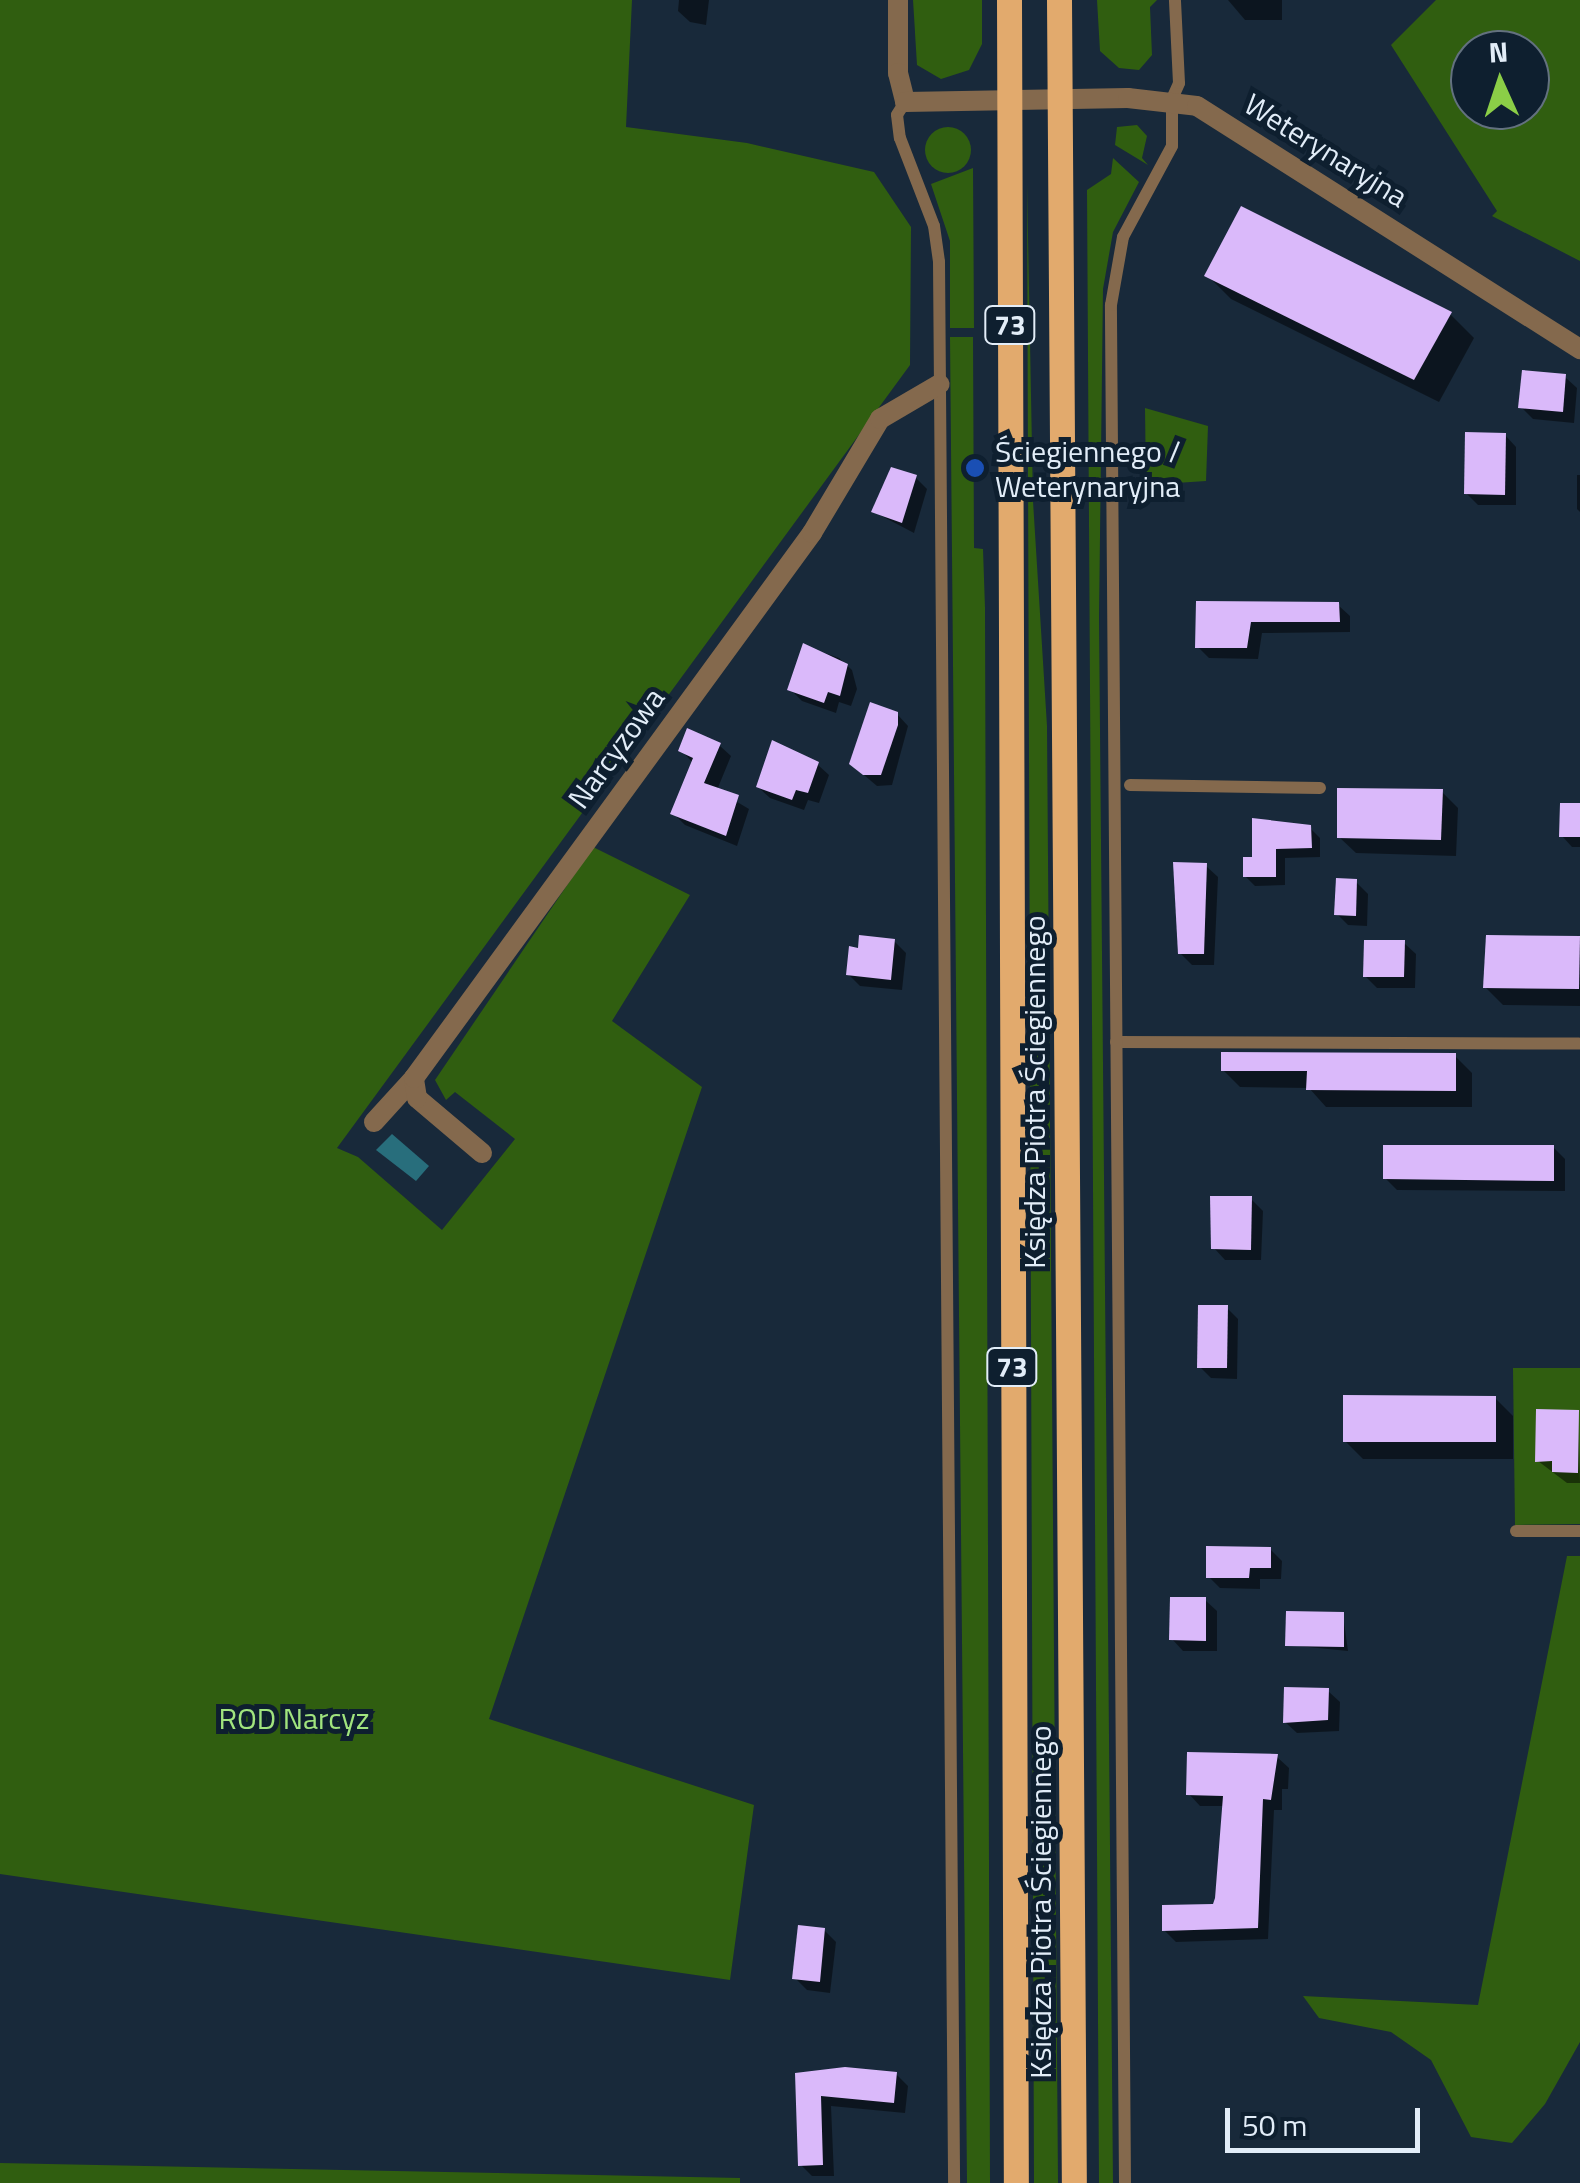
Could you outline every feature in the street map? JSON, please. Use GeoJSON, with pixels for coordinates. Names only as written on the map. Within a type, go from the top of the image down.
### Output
{"type":"FeatureCollection","features":[{"type":"Feature","properties":{"kind":"main road","name":"Księdza Piotra Ściegiennego"},"geometry":{"type":"LineString","coordinates":[[1010,0],[1016,2183]]}},
{"type":"Feature","properties":{"kind":"main road","name":"Księdza Piotra Ściegiennego"},"geometry":{"type":"LineString","coordinates":[[1060,0],[1074,2183]]}},
{"type":"Feature","properties":{"kind":"street"},"geometry":{"type":"LineString","coordinates":[[898,0],[898,72],[905,102]]}},
{"type":"Feature","properties":{"kind":"street","name":"Weterynaryjna"},"geometry":{"type":"LineString","coordinates":[[905,102],[1172,99],[1234,127],[1580,349]]}},
{"type":"Feature","properties":{"kind":"street","name":"Narcyzowa"},"geometry":{"type":"LineString","coordinates":[[374,1122],[414,1078],[812,533],[880,419],[940,384]]}},
{"type":"Feature","properties":{"kind":"street"},"geometry":{"type":"LineString","coordinates":[[414,1078],[416,1098],[482,1153]]}},
{"type":"Feature","properties":{"kind":"lane"},"geometry":{"type":"LineString","coordinates":[[1167,0],[1176,17]]}},
{"type":"Feature","properties":{"kind":"lane"},"geometry":{"type":"LineString","coordinates":[[1125,2183],[1112,276],[1123,237],[1172,146],[1172,99],[1179,83],[1175,0]]}},
{"type":"Feature","properties":{"kind":"lane"},"geometry":{"type":"LineString","coordinates":[[905,102],[897,124],[934,226],[939,262],[954,2183]]}},
{"type":"Feature","properties":{"kind":"lane"},"geometry":{"type":"LineString","coordinates":[[1130,785],[1320,788]]}},
{"type":"Feature","properties":{"kind":"lane"},"geometry":{"type":"LineString","coordinates":[[1116,1042],[1579,1044]]}},
{"type":"Feature","properties":{"kind":"lane"},"geometry":{"type":"LineString","coordinates":[[1516,1531],[1580,1532]]}},
{"type":"Feature","properties":{"kind":"green space","name":"ROD Narcyz"},"geometry":{"type":"Polygon","coordinates":[[[0,0],[632,0],[626,127],[747,143],[874,172],[911,227],[910,365],[337,1148],[358,1157],[442,1230],[515,1139],[455,1092],[446,1100],[435,1080],[593,847],[690,895],[612,1021],[702,1087],[489,1719],[754,1805],[730,1980],[0,1874],[0,0]]]}},
{"type":"Feature","properties":{"kind":"green space"},"geometry":{"type":"Polygon","coordinates":[[[913,0],[982,0],[982,44],[969,70],[941,79],[917,65],[913,0]]]}},
{"type":"Feature","properties":{"kind":"green space"},"geometry":{"type":"Polygon","coordinates":[[[1097,0],[1157,0],[1150,7],[1152,55],[1139,70],[1119,68],[1100,51],[1097,0]]]}},
{"type":"Feature","properties":{"kind":"green space"},"geometry":{"type":"Polygon","coordinates":[[[1436,0],[1580,0],[1580,261],[1492,216],[1497,211],[1391,45],[1436,0]]]}},
{"type":"Feature","properties":{"kind":"green space"},"geometry":{"type":"Polygon","coordinates":[[[1137,125],[1147,136],[1142,158],[1148,165],[1115,145],[1117,127],[1137,125]]]}},
{"type":"Feature","properties":{"kind":"green space"},"geometry":{"type":"Polygon","coordinates":[[[948,127],[964,134],[971,150],[964,166],[948,173],[932,166],[925,150],[932,134],[948,127]]]}},
{"type":"Feature","properties":{"kind":"green space"},"geometry":{"type":"Polygon","coordinates":[[[1113,158],[1139,182],[1113,232],[1103,289],[1099,618],[1113,2183],[1099,2183],[1087,190],[1111,174],[1113,158]]]}},
{"type":"Feature","properties":{"kind":"green space"},"geometry":{"type":"Polygon","coordinates":[[[973,168],[974,328],[950,328],[950,241],[931,184],[973,168]]]}},
{"type":"Feature","properties":{"kind":"green space"},"geometry":{"type":"Polygon","coordinates":[[[1027,182],[1033,501],[1047,726],[1058,2183],[1034,2183],[1027,182]]]}},
{"type":"Feature","properties":{"kind":"green space"},"geometry":{"type":"Polygon","coordinates":[[[950,337],[973,337],[974,548],[983,549],[985,608],[990,2183],[967,2183],[950,337]]]}},
{"type":"Feature","properties":{"kind":"green space"},"geometry":{"type":"Polygon","coordinates":[[[1145,408],[1208,426],[1206,481],[1146,485],[1145,408]]]}},
{"type":"Feature","properties":{"kind":"green space"},"geometry":{"type":"Polygon","coordinates":[[[1513,1368],[1580,1368],[1580,1524],[1515,1525],[1513,1368]]]}},
{"type":"Feature","properties":{"kind":"green space"},"geometry":{"type":"Polygon","coordinates":[[[1567,1556],[1580,1556],[1580,2042],[1545,2104],[1512,2143],[1471,2137],[1431,2060],[1391,2032],[1319,2018],[1303,1996],[1478,2005],[1567,1556]]]}},
{"type":"Feature","properties":{"kind":"green space"},"geometry":{"type":"Polygon","coordinates":[[[0,2163],[740,2178],[740,2183],[0,2183],[0,2163]]]}},
{"type":"Feature","properties":{"kind":"shaded area"},"geometry":{"type":"Polygon","coordinates":[[[392,1134],[429,1166],[416,1181],[376,1150],[392,1134]]]}},
{"type":"Feature","properties":{"kind":"building"},"geometry":{"type":"Polygon","coordinates":[[[1241,206],[1452,312],[1414,380],[1204,276],[1241,206]]]}},
{"type":"Feature","properties":{"kind":"building"},"geometry":{"type":"Polygon","coordinates":[[[1522,370],[1566,374],[1563,412],[1518,408],[1522,370]]]}},
{"type":"Feature","properties":{"kind":"building"},"geometry":{"type":"Polygon","coordinates":[[[1465,432],[1506,433],[1505,495],[1464,494],[1465,432]]]}},
{"type":"Feature","properties":{"kind":"building"},"geometry":{"type":"Polygon","coordinates":[[[891,467],[917,475],[902,523],[871,512],[891,467]]]}},
{"type":"Feature","properties":{"kind":"building"},"geometry":{"type":"Polygon","coordinates":[[[1196,601],[1339,602],[1340,622],[1251,622],[1247,648],[1195,648],[1196,601]]]}},
{"type":"Feature","properties":{"kind":"building"},"geometry":{"type":"Polygon","coordinates":[[[803,643],[848,664],[840,696],[828,692],[824,703],[787,690],[803,643]]]}},
{"type":"Feature","properties":{"kind":"building"},"geometry":{"type":"Polygon","coordinates":[[[870,702],[898,712],[898,725],[881,775],[863,775],[849,764],[870,702]]]}},
{"type":"Feature","properties":{"kind":"building"},"geometry":{"type":"Polygon","coordinates":[[[687,728],[721,743],[704,783],[739,795],[726,836],[670,814],[693,758],[678,751],[687,728]]]}},
{"type":"Feature","properties":{"kind":"building"},"geometry":{"type":"Polygon","coordinates":[[[772,740],[819,762],[808,793],[796,790],[792,800],[756,787],[772,740]]]}},
{"type":"Feature","properties":{"kind":"building"},"geometry":{"type":"Polygon","coordinates":[[[1337,788],[1443,789],[1441,840],[1337,838],[1337,788]]]}},
{"type":"Feature","properties":{"kind":"building"},"geometry":{"type":"Polygon","coordinates":[[[1560,803],[1580,803],[1580,837],[1559,837],[1560,803]]]}},
{"type":"Feature","properties":{"kind":"building"},"geometry":{"type":"Polygon","coordinates":[[[1252,818],[1311,825],[1312,848],[1276,849],[1276,877],[1243,877],[1243,857],[1252,857],[1252,818]]]}},
{"type":"Feature","properties":{"kind":"building"},"geometry":{"type":"Polygon","coordinates":[[[1173,862],[1207,863],[1204,954],[1178,954],[1173,862]]]}},
{"type":"Feature","properties":{"kind":"building"},"geometry":{"type":"Polygon","coordinates":[[[1336,878],[1357,879],[1356,916],[1334,915],[1336,878]]]}},
{"type":"Feature","properties":{"kind":"building"},"geometry":{"type":"Polygon","coordinates":[[[859,935],[895,939],[891,980],[846,975],[849,946],[858,948],[859,935]]]}},
{"type":"Feature","properties":{"kind":"building"},"geometry":{"type":"Polygon","coordinates":[[[1486,935],[1580,936],[1579,989],[1483,988],[1486,935]]]}},
{"type":"Feature","properties":{"kind":"building"},"geometry":{"type":"Polygon","coordinates":[[[1364,940],[1405,940],[1404,977],[1363,977],[1364,940]]]}},
{"type":"Feature","properties":{"kind":"building"},"geometry":{"type":"Polygon","coordinates":[[[1221,1052],[1456,1053],[1456,1091],[1306,1090],[1307,1071],[1221,1071],[1221,1052]]]}},
{"type":"Feature","properties":{"kind":"building"},"geometry":{"type":"Polygon","coordinates":[[[1383,1145],[1554,1145],[1554,1181],[1383,1179],[1383,1145]]]}},
{"type":"Feature","properties":{"kind":"building"},"geometry":{"type":"Polygon","coordinates":[[[1210,1196],[1252,1196],[1251,1250],[1211,1249],[1210,1196]]]}},
{"type":"Feature","properties":{"kind":"building"},"geometry":{"type":"Polygon","coordinates":[[[1198,1305],[1228,1305],[1227,1368],[1197,1368],[1198,1305]]]}},
{"type":"Feature","properties":{"kind":"building"},"geometry":{"type":"Polygon","coordinates":[[[1343,1395],[1496,1396],[1496,1442],[1343,1442],[1343,1395]]]}},
{"type":"Feature","properties":{"kind":"building"},"geometry":{"type":"Polygon","coordinates":[[[1536,1409],[1579,1410],[1578,1473],[1552,1472],[1552,1461],[1535,1462],[1536,1409]]]}},
{"type":"Feature","properties":{"kind":"building"},"geometry":{"type":"Polygon","coordinates":[[[1206,1546],[1271,1547],[1271,1568],[1250,1568],[1249,1578],[1206,1578],[1206,1546]]]}},
{"type":"Feature","properties":{"kind":"building"},"geometry":{"type":"Polygon","coordinates":[[[1170,1597],[1206,1597],[1206,1641],[1169,1640],[1170,1597]]]}},
{"type":"Feature","properties":{"kind":"building"},"geometry":{"type":"Polygon","coordinates":[[[1286,1611],[1344,1612],[1344,1647],[1285,1646],[1286,1611]]]}},
{"type":"Feature","properties":{"kind":"building"},"geometry":{"type":"Polygon","coordinates":[[[1284,1687],[1329,1688],[1328,1720],[1283,1723],[1284,1687]]]}},
{"type":"Feature","properties":{"kind":"building"},"geometry":{"type":"Polygon","coordinates":[[[1187,1752],[1278,1754],[1271,1800],[1263,1799],[1258,1928],[1162,1931],[1162,1905],[1213,1904],[1215,1898],[1223,1796],[1186,1795],[1187,1752]]]}},
{"type":"Feature","properties":{"kind":"building"},"geometry":{"type":"Polygon","coordinates":[[[798,1925],[825,1928],[820,1982],[792,1979],[798,1925]]]}},
{"type":"Feature","properties":{"kind":"building"},"geometry":{"type":"Polygon","coordinates":[[[845,2067],[897,2072],[894,2103],[821,2096],[823,2165],[798,2166],[795,2073],[845,2067]]]}},
{"type":"Feature","properties":{"kind":"place","name":"Ściegiennego / Weterynaryjna"},"geometry":{"type":"Point","coordinates":[975,468]}}]}
